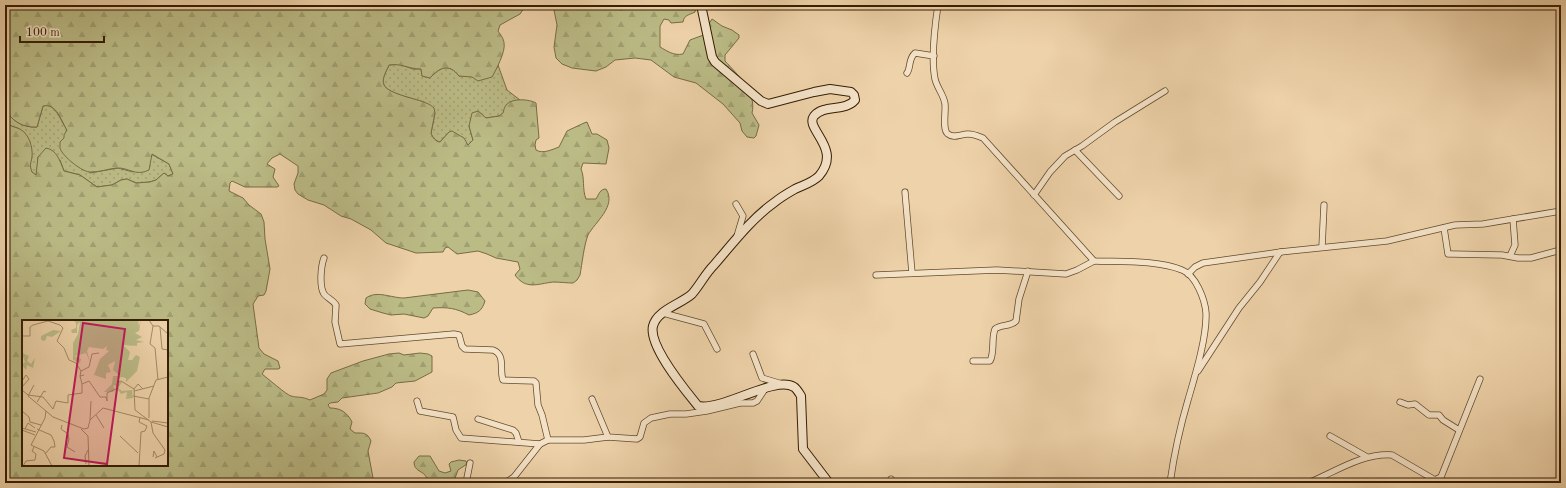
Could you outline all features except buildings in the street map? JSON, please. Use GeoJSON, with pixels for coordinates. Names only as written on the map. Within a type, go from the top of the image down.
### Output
{"type":"FeatureCollection","features":[{"type":"Feature","properties":{"kind":"street"},"geometry":{"type":"LineString","coordinates":[[701,5],[712,57],[715,62],[761,101],[770,104],[830,89],[851,92],[855,97],[854,102],[848,106],[821,111],[814,116],[812,120],[813,128],[823,141],[826,151],[825,166],[819,176],[812,182],[794,190],[774,202],[746,227],[713,265],[702,282],[691,294],[663,313],[655,321],[653,327],[655,340],[668,366],[698,406],[716,406],[744,395],[782,384]]}},
{"type":"Feature","properties":{"kind":"street"},"geometry":{"type":"LineString","coordinates":[[938,5],[934,56],[936,81],[945,103],[946,132],[948,135],[953,137],[968,134],[983,138],[1094,261]]}},
{"type":"Feature","properties":{"kind":"street"},"geometry":{"type":"LineString","coordinates":[[906,73],[908,73],[912,56],[914,54],[934,56]]}},
{"type":"Feature","properties":{"kind":"street"},"geometry":{"type":"LineString","coordinates":[[1034,195],[1050,172],[1065,156],[1115,122],[1165,91]]}},
{"type":"Feature","properties":{"kind":"street"},"geometry":{"type":"LineString","coordinates":[[1075,150],[1119,196]]}},
{"type":"Feature","properties":{"kind":"street"},"geometry":{"type":"LineString","coordinates":[[905,192],[912,273]]}},
{"type":"Feature","properties":{"kind":"street"},"geometry":{"type":"LineString","coordinates":[[736,204],[743,216],[736,240]]}},
{"type":"Feature","properties":{"kind":"street"},"geometry":{"type":"LineString","coordinates":[[1322,247],[1324,205]]}},
{"type":"Feature","properties":{"kind":"street"},"geometry":{"type":"LineString","coordinates":[[1188,274],[1195,267],[1203,263],[1322,247],[1387,241],[1444,228],[1561,211]]}},
{"type":"Feature","properties":{"kind":"street"},"geometry":{"type":"LineString","coordinates":[[1510,256],[1515,245],[1513,219]]}},
{"type":"Feature","properties":{"kind":"street"},"geometry":{"type":"LineString","coordinates":[[1444,228],[1448,254],[1531,258],[1557,251],[1561,247]]}},
{"type":"Feature","properties":{"kind":"street"},"geometry":{"type":"LineString","coordinates":[[1195,375],[1239,308],[1281,252]]}},
{"type":"Feature","properties":{"kind":"street"},"geometry":{"type":"LineString","coordinates":[[324,258],[321,266],[322,289],[336,305],[335,322],[339,343],[454,334],[459,335],[462,346],[465,349],[493,350],[498,352],[500,354],[503,380],[534,381],[536,383],[538,405],[548,440]]}},
{"type":"Feature","properties":{"kind":"street"},"geometry":{"type":"LineString","coordinates":[[876,275],[997,270],[1066,274],[1094,261],[1159,264],[1182,270],[1188,274],[1198,287],[1205,300],[1205,330],[1195,375],[1174,454],[1170,483]]}},
{"type":"Feature","properties":{"kind":"street"},"geometry":{"type":"LineString","coordinates":[[973,361],[990,361],[992,357],[992,340],[995,329],[1000,326],[1013,324],[1016,321],[1019,300],[1028,271]]}},
{"type":"Feature","properties":{"kind":"street"},"geometry":{"type":"LineString","coordinates":[[663,313],[704,324],[717,349]]}},
{"type":"Feature","properties":{"kind":"street"},"geometry":{"type":"LineString","coordinates":[[754,354],[762,378],[793,386],[798,390],[801,396],[803,449],[829,483]]}},
{"type":"Feature","properties":{"kind":"street"},"geometry":{"type":"LineString","coordinates":[[1308,483],[1367,457],[1378,455],[1392,455],[1435,480],[1438,479],[1441,476],[1480,380]]}},
{"type":"Feature","properties":{"kind":"street"},"geometry":{"type":"LineString","coordinates":[[505,483],[517,475],[540,444],[548,440],[584,440],[608,437],[637,439],[640,437],[644,423],[651,418],[670,414],[686,414],[708,411],[740,403],[754,403],[765,389]]}},
{"type":"Feature","properties":{"kind":"street"},"geometry":{"type":"LineString","coordinates":[[592,400],[608,437]]}},
{"type":"Feature","properties":{"kind":"street"},"geometry":{"type":"LineString","coordinates":[[418,401],[420,411],[453,417],[456,430],[461,438],[540,444]]}},
{"type":"Feature","properties":{"kind":"street"},"geometry":{"type":"LineString","coordinates":[[1400,402],[1405,405],[1415,404],[1429,415],[1439,415],[1442,420],[1459,430]]}},
{"type":"Feature","properties":{"kind":"street"},"geometry":{"type":"LineString","coordinates":[[478,419],[513,430],[516,433],[518,442]]}},
{"type":"Feature","properties":{"kind":"street"},"geometry":{"type":"LineString","coordinates":[[1330,436],[1367,457]]}},
{"type":"Feature","properties":{"kind":"street"},"geometry":{"type":"LineString","coordinates":[[466,483],[470,463]]}},
{"type":"Feature","properties":{"kind":"green space"},"geometry":{"type":"Polygon","coordinates":[[[5,5],[526,5],[520,14],[500,25],[498,31],[503,40],[504,51],[492,77],[478,81],[472,77],[459,76],[452,69],[444,68],[437,71],[430,78],[422,76],[421,69],[401,65],[389,65],[383,83],[391,91],[422,101],[434,108],[435,113],[431,133],[434,139],[439,142],[452,131],[464,138],[468,145],[473,140],[469,126],[472,113],[478,111],[486,118],[499,116],[503,113],[507,104],[517,100],[525,100],[536,103],[539,138],[536,140],[535,145],[536,150],[541,152],[559,147],[567,131],[587,122],[592,134],[597,134],[607,140],[609,148],[606,164],[583,163],[581,169],[586,199],[596,199],[601,191],[606,189],[609,195],[609,202],[604,214],[588,235],[580,275],[577,280],[573,283],[553,282],[532,285],[523,283],[515,275],[520,269],[518,262],[496,258],[478,251],[457,254],[448,247],[445,248],[443,252],[416,253],[386,243],[371,230],[351,219],[341,216],[324,205],[308,200],[298,194],[295,190],[294,184],[298,173],[298,166],[280,154],[272,158],[267,164],[275,169],[273,177],[279,186],[245,187],[232,181],[230,183],[229,191],[243,198],[249,205],[261,214],[264,222],[270,269],[266,291],[264,295],[258,296],[253,304],[259,348],[264,354],[278,361],[280,368],[265,369],[262,374],[289,395],[310,400],[324,394],[327,390],[327,379],[331,373],[363,361],[399,353],[404,355],[420,353],[432,356],[432,372],[415,381],[396,383],[392,387],[378,393],[342,398],[338,402],[330,403],[328,405],[330,408],[340,410],[345,413],[352,422],[350,429],[355,433],[368,436],[371,441],[368,451],[373,478],[372,483],[5,483],[5,123],[20,129],[28,137],[32,149],[30,164],[32,172],[36,175],[38,157],[46,148],[53,151],[64,171],[80,175],[97,187],[112,185],[121,180],[127,179],[136,183],[150,182],[156,180],[164,173],[168,176],[173,174],[169,164],[152,154],[149,170],[144,172],[116,168],[98,172],[87,172],[73,163],[60,148],[60,142],[64,138],[67,130],[58,114],[52,107],[43,106],[37,127],[22,125],[14,120],[5,108],[5,5]]]}},
{"type":"Feature","properties":{"kind":"green space"},"geometry":{"type":"Polygon","coordinates":[[[553,5],[606,5],[621,10],[633,5],[696,5],[695,12],[686,17],[683,22],[671,23],[669,20],[664,19],[660,26],[660,47],[674,54],[683,54],[690,40],[709,33],[708,25],[712,19],[739,35],[739,38],[725,55],[725,61],[741,78],[752,98],[752,113],[759,125],[756,136],[754,138],[747,137],[742,131],[740,123],[723,104],[696,83],[674,77],[651,60],[635,58],[615,60],[606,67],[596,71],[572,68],[562,64],[556,58],[554,47],[557,25],[553,5]]]}},
{"type":"Feature","properties":{"kind":"green space"},"geometry":{"type":"Polygon","coordinates":[[[399,64],[413,69],[421,69],[422,76],[430,78],[437,71],[444,68],[452,69],[459,76],[472,76],[496,69],[498,65],[507,90],[520,100],[509,104],[503,114],[499,116],[486,118],[478,111],[469,126],[473,140],[468,145],[449,132],[440,142],[434,139],[431,133],[435,113],[430,107],[424,102],[402,96],[391,91],[384,85],[384,77],[389,65],[399,64]]]}},
{"type":"Feature","properties":{"kind":"green space"},"geometry":{"type":"Polygon","coordinates":[[[48,105],[54,109],[59,116],[67,130],[66,133],[90,173],[118,168],[133,172],[151,154],[169,164],[173,174],[168,176],[164,173],[156,180],[150,182],[136,183],[127,179],[121,180],[112,185],[97,187],[80,175],[64,171],[60,160],[38,157],[36,175],[30,169],[32,157],[18,128],[5,123],[5,108],[14,120],[22,125],[37,127],[43,106],[48,105]]]}},
{"type":"Feature","properties":{"kind":"green space"},"geometry":{"type":"Polygon","coordinates":[[[468,290],[478,292],[485,301],[480,311],[469,315],[451,308],[433,308],[428,316],[424,318],[404,314],[391,315],[370,309],[365,304],[366,298],[379,294],[404,298],[468,290]]]}},
{"type":"Feature","properties":{"kind":"green space"},"geometry":{"type":"Polygon","coordinates":[[[419,456],[430,456],[439,471],[445,473],[451,471],[449,464],[451,462],[459,460],[466,461],[467,464],[458,470],[454,481],[456,483],[424,483],[427,478],[415,468],[414,465],[414,462],[419,456]]]}}]}
